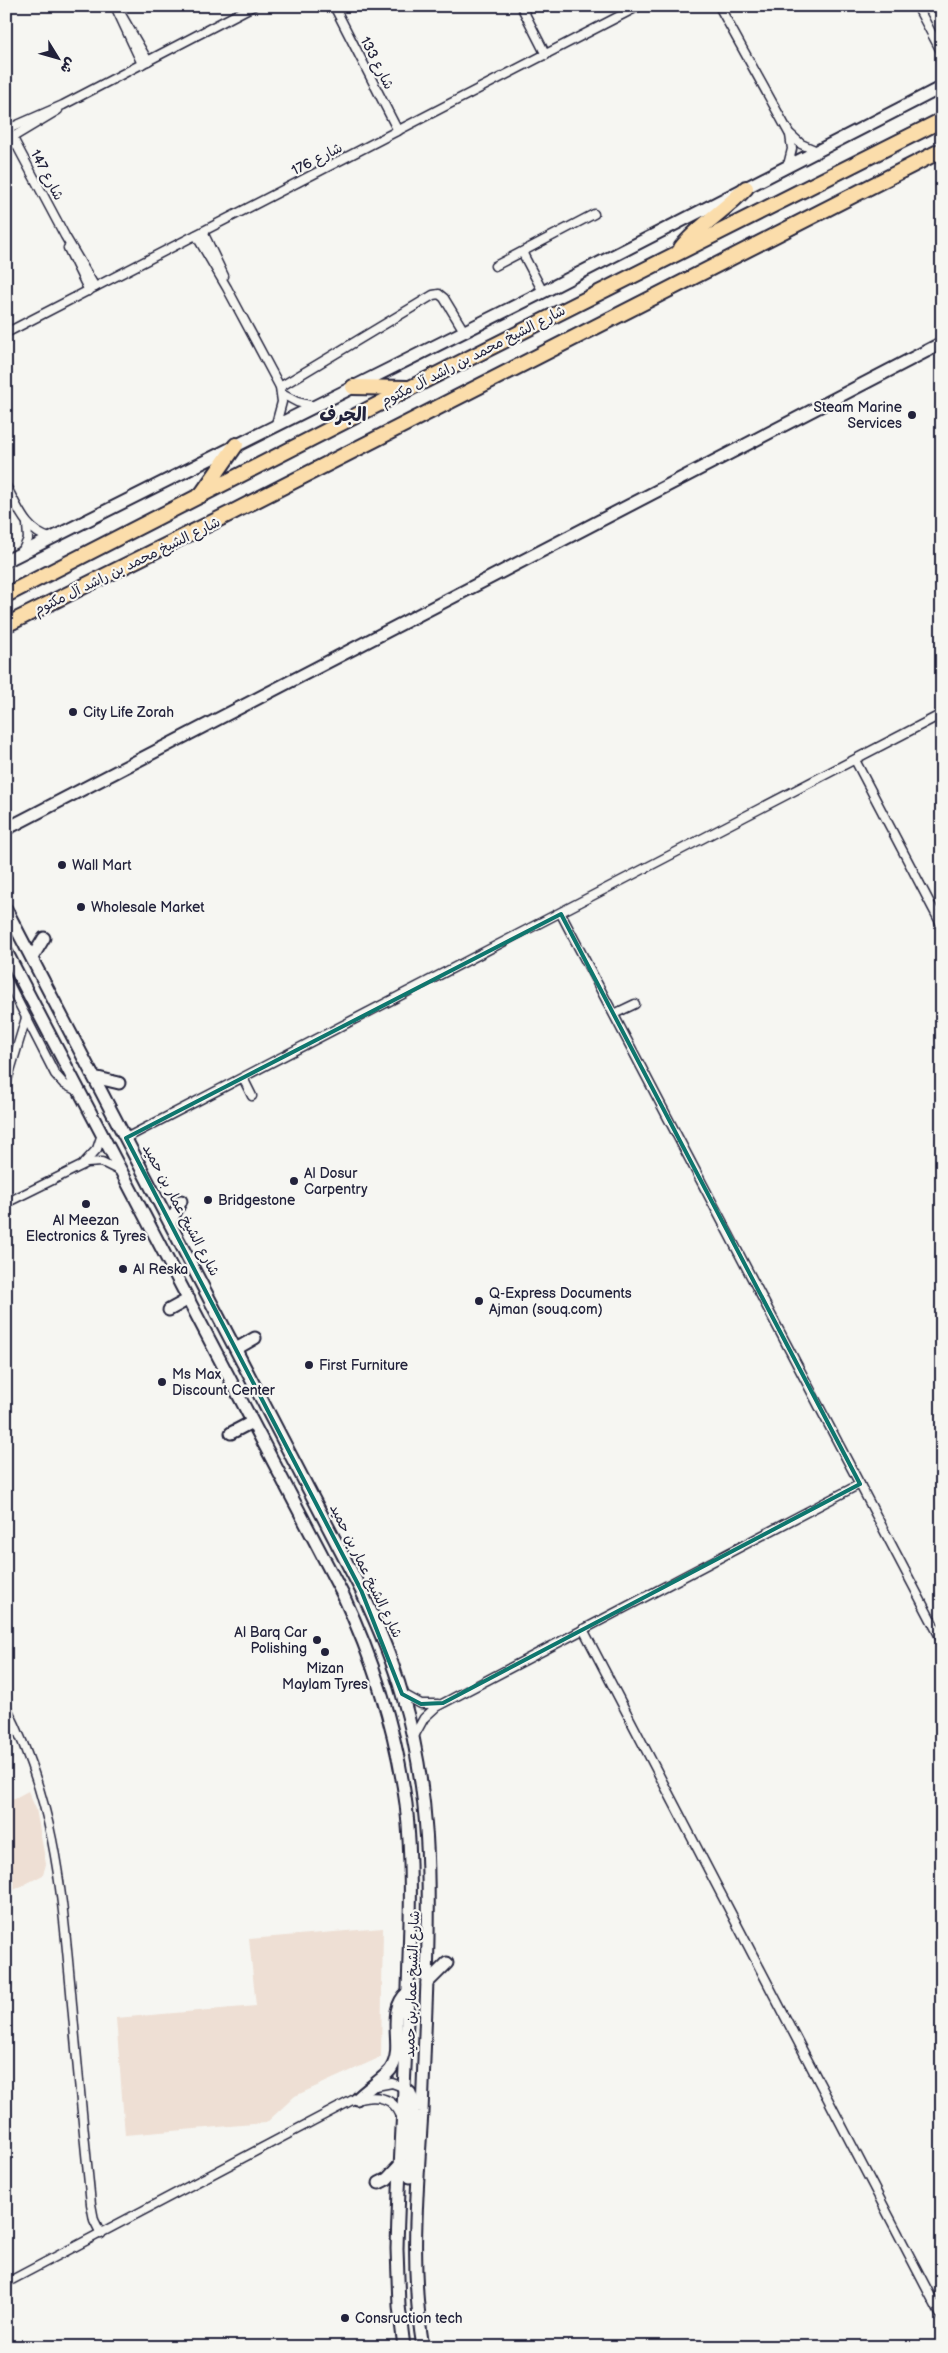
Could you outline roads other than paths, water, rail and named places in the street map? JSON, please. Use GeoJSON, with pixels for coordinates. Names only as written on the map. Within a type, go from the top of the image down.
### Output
{"type":"FeatureCollection","features":[{"type":"Feature","properties":{"kind":"highway","name":"شارع الشيخ محمد بن راشد آل مكتوم"},"geometry":{"type":"LineString","coordinates":[[6,595],[410,388],[942,120]]}},
{"type":"Feature","properties":{"kind":"highway","name":"شارع الشيخ محمد بن راشد آل مكتوم"},"geometry":{"type":"LineString","coordinates":[[6,625],[251,504],[942,150]]}},
{"type":"Feature","properties":{"kind":"highway"},"geometry":{"type":"LineString","coordinates":[[675,255],[691,237],[724,210],[746,188]]}},
{"type":"Feature","properties":{"kind":"highway"},"geometry":{"type":"LineString","coordinates":[[353,387],[410,388]]}},
{"type":"Feature","properties":{"kind":"highway"},"geometry":{"type":"LineString","coordinates":[[199,497],[236,445]]}},
{"type":"Feature","properties":{"kind":"street"},"geometry":{"type":"LineString","coordinates":[[9,130],[63,105],[253,6]]}},
{"type":"Feature","properties":{"kind":"street","name":"شارع 133"},"geometry":{"type":"LineString","coordinates":[[334,6],[398,131]]}},
{"type":"Feature","properties":{"kind":"street"},"geometry":{"type":"LineString","coordinates":[[521,6],[546,55]]}},
{"type":"Feature","properties":{"kind":"street","name":"شارع 176"},"geometry":{"type":"LineString","coordinates":[[6,333],[639,6]]}},
{"type":"Feature","properties":{"kind":"street"},"geometry":{"type":"LineString","coordinates":[[719,6],[789,133],[792,149],[788,165]]}},
{"type":"Feature","properties":{"kind":"street"},"geometry":{"type":"LineString","coordinates":[[917,6],[942,53]]}},
{"type":"Feature","properties":{"kind":"street"},"geometry":{"type":"LineString","coordinates":[[116,7],[123,28],[145,62]]}},
{"type":"Feature","properties":{"kind":"street"},"geometry":{"type":"LineString","coordinates":[[6,561],[542,292],[942,87]]}},
{"type":"Feature","properties":{"kind":"street","name":"شارع 147"},"geometry":{"type":"LineString","coordinates":[[9,130],[92,289]]}},
{"type":"Feature","properties":{"kind":"street"},"geometry":{"type":"LineString","coordinates":[[789,133],[801,144],[816,151]]}},
{"type":"Feature","properties":{"kind":"street"},"geometry":{"type":"LineString","coordinates":[[495,266],[594,214]]}},
{"type":"Feature","properties":{"kind":"street"},"geometry":{"type":"LineString","coordinates":[[199,234],[281,390],[282,410],[276,424]]}},
{"type":"Feature","properties":{"kind":"street"},"geometry":{"type":"LineString","coordinates":[[522,252],[542,292]]}},
{"type":"Feature","properties":{"kind":"street"},"geometry":{"type":"LineString","coordinates":[[281,390],[433,295],[439,294],[444,298],[464,331]]}},
{"type":"Feature","properties":{"kind":"street"},"geometry":{"type":"LineString","coordinates":[[6,829],[942,343]]}},
{"type":"Feature","properties":{"kind":"street"},"geometry":{"type":"LineString","coordinates":[[281,390],[297,402],[313,406]]}},
{"type":"Feature","properties":{"kind":"street"},"geometry":{"type":"LineString","coordinates":[[6,486],[27,524],[38,533],[50,538]]}},
{"type":"Feature","properties":{"kind":"street"},"geometry":{"type":"LineString","coordinates":[[22,552],[28,539],[27,524]]}},
{"type":"Feature","properties":{"kind":"street"},"geometry":{"type":"LineString","coordinates":[[126,1138],[561,914],[942,714]]}},
{"type":"Feature","properties":{"kind":"street"},"geometry":{"type":"LineString","coordinates":[[855,760],[942,926]]}},
{"type":"Feature","properties":{"kind":"street","name":"شارع الشيخ عمار بن حميد"},"geometry":{"type":"LineString","coordinates":[[6,909],[361,1590],[388,1651],[402,1694],[423,1795],[429,1852],[430,1894],[427,1982],[414,2259],[423,2347]]}},
{"type":"Feature","properties":{"kind":"street"},"geometry":{"type":"LineString","coordinates":[[561,914],[942,1641]]}},
{"type":"Feature","properties":{"kind":"street"},"geometry":{"type":"LineString","coordinates":[[32,958],[44,938]]}},
{"type":"Feature","properties":{"kind":"street","name":"شارع الشيخ عمار بن حميد"},"geometry":{"type":"LineString","coordinates":[[6,951],[349,1608],[370,1657],[387,1711],[400,1767],[409,1837],[411,1895],[397,2268],[404,2347]]}},
{"type":"Feature","properties":{"kind":"street"},"geometry":{"type":"LineString","coordinates":[[6,978],[55,1074],[64,1084],[82,1094]]}},
{"type":"Feature","properties":{"kind":"street"},"geometry":{"type":"LineString","coordinates":[[614,1014],[635,1004]]}},
{"type":"Feature","properties":{"kind":"street"},"geometry":{"type":"LineString","coordinates":[[6,1084],[26,1018]]}},
{"type":"Feature","properties":{"kind":"street"},"geometry":{"type":"LineString","coordinates":[[94,1077],[119,1083]]}},
{"type":"Feature","properties":{"kind":"street"},"geometry":{"type":"LineString","coordinates":[[243,1078],[252,1096]]}},
{"type":"Feature","properties":{"kind":"street"},"geometry":{"type":"LineString","coordinates":[[6,1203],[80,1166],[92,1155],[102,1134]]}},
{"type":"Feature","properties":{"kind":"street"},"geometry":{"type":"LineString","coordinates":[[80,1166],[102,1162],[122,1172]]}},
{"type":"Feature","properties":{"kind":"street"},"geometry":{"type":"LineString","coordinates":[[170,1223],[181,1201]]}},
{"type":"Feature","properties":{"kind":"street"},"geometry":{"type":"LineString","coordinates":[[169,1310],[189,1299]]}},
{"type":"Feature","properties":{"kind":"street"},"geometry":{"type":"LineString","coordinates":[[236,1349],[255,1338]]}},
{"type":"Feature","properties":{"kind":"street"},"geometry":{"type":"LineString","coordinates":[[231,1433],[252,1422]]}},
{"type":"Feature","properties":{"kind":"street"},"geometry":{"type":"LineString","coordinates":[[413,1740],[424,1718],[443,1703],[860,1484]]}},
{"type":"Feature","properties":{"kind":"street"},"geometry":{"type":"LineString","coordinates":[[583,1629],[942,2318]]}},
{"type":"Feature","properties":{"kind":"street"},"geometry":{"type":"LineString","coordinates":[[402,1694],[421,1704],[443,1703]]}},
{"type":"Feature","properties":{"kind":"street"},"geometry":{"type":"LineString","coordinates":[[6,1706],[30,1758],[41,1790],[57,1856],[91,2204],[94,2220],[101,2234]]}},
{"type":"Feature","properties":{"kind":"street"},"geometry":{"type":"LineString","coordinates":[[427,1982],[447,1963]]}},
{"type":"Feature","properties":{"kind":"street"},"geometry":{"type":"LineString","coordinates":[[357,2099],[391,2070],[395,2056],[397,2009],[401,2000],[408,1992]]}},
{"type":"Feature","properties":{"kind":"street"},"geometry":{"type":"LineString","coordinates":[[6,2283],[357,2099],[381,2084],[392,2083],[403,2087],[410,2093],[413,2101],[410,2184],[416,2200]]}},
{"type":"Feature","properties":{"kind":"street"},"geometry":{"type":"LineString","coordinates":[[357,2099],[373,2096],[386,2099],[396,2107],[402,2118]]}},
{"type":"Feature","properties":{"kind":"street"},"geometry":{"type":"LineString","coordinates":[[379,2183],[387,2179],[401,2164]]}},
{"type":"Feature","properties":{"kind":"place","name":"Steam Marine Services"},"geometry":{"type":"Point","coordinates":[912,415]}},
{"type":"Feature","properties":{"kind":"place","name":"City Life Zorah"},"geometry":{"type":"Point","coordinates":[73,712]}},
{"type":"Feature","properties":{"kind":"place","name":"Wall Mart"},"geometry":{"type":"Point","coordinates":[62,865]}},
{"type":"Feature","properties":{"kind":"place","name":"Wholesale Market"},"geometry":{"type":"Point","coordinates":[81,907]}},
{"type":"Feature","properties":{"kind":"place","name":"Al Dosur Carpentry"},"geometry":{"type":"Point","coordinates":[294,1181]}},
{"type":"Feature","properties":{"kind":"place","name":"Bridgestone"},"geometry":{"type":"Point","coordinates":[208,1200]}},
{"type":"Feature","properties":{"kind":"place","name":"Al Meezan Electronics & Tyres"},"geometry":{"type":"Point","coordinates":[86,1204]}},
{"type":"Feature","properties":{"kind":"place","name":"Al Reska"},"geometry":{"type":"Point","coordinates":[123,1269]}},
{"type":"Feature","properties":{"kind":"place","name":"Q-Express Documents Ajman (souq.com)"},"geometry":{"type":"Point","coordinates":[479,1301]}},
{"type":"Feature","properties":{"kind":"place","name":"First Furniture"},"geometry":{"type":"Point","coordinates":[309,1365]}},
{"type":"Feature","properties":{"kind":"place","name":"Ms Max Discount Center"},"geometry":{"type":"Point","coordinates":[162,1382]}},
{"type":"Feature","properties":{"kind":"place","name":"Al Barq Car Polishing"},"geometry":{"type":"Point","coordinates":[317,1640]}},
{"type":"Feature","properties":{"kind":"place","name":"Mizan Maylam Tyres"},"geometry":{"type":"Point","coordinates":[325,1652]}},
{"type":"Feature","properties":{"kind":"place","name":"Consruction tech"},"geometry":{"type":"Point","coordinates":[345,2318]}},
{"type":"Feature","properties":{"kind":"district","name":"الجرف"},"geometry":{"type":"Point","coordinates":[343,415]}}]}
